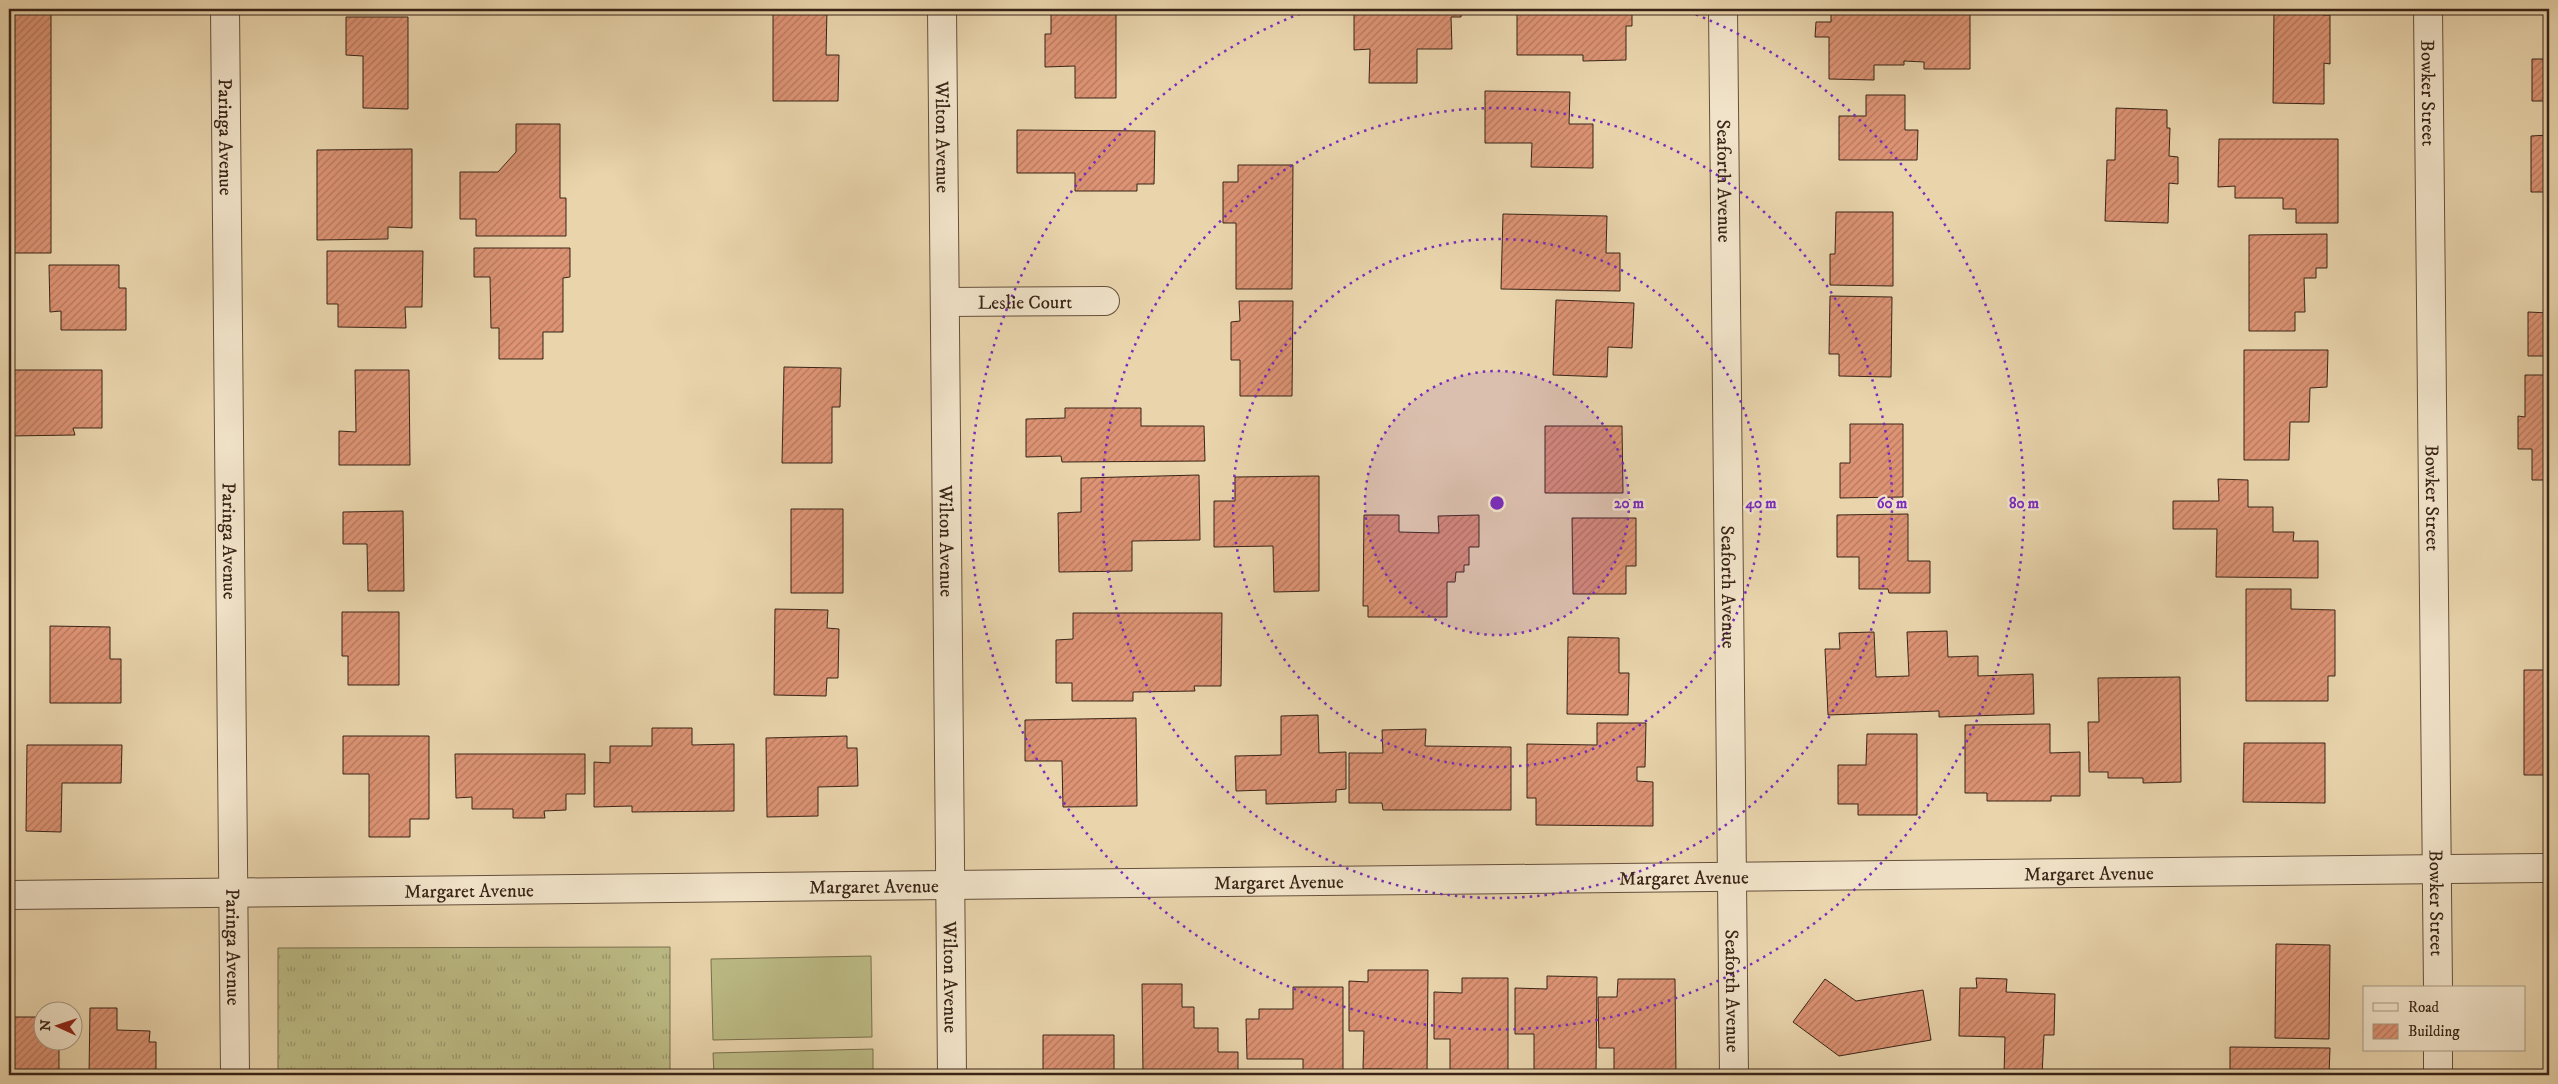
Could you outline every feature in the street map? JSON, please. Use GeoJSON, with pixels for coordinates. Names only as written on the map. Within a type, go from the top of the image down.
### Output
{"type":"FeatureCollection","features":[{"type":"Feature","properties":{"kind":"street","name":"Paringa Avenue"},"geometry":{"type":"LineString","coordinates":[[225,9],[235,1075]]}},
{"type":"Feature","properties":{"kind":"street","name":"Wilton Avenue"},"geometry":{"type":"LineString","coordinates":[[942,9],[952,1075]]}},
{"type":"Feature","properties":{"kind":"street","name":"Seaforth Avenue"},"geometry":{"type":"LineString","coordinates":[[1723,9],[1734,1075]]}},
{"type":"Feature","properties":{"kind":"street","name":"Bowker Street"},"geometry":{"type":"LineString","coordinates":[[2428,9],[2438,986]]}},
{"type":"Feature","properties":{"kind":"street","name":"Leslie Court"},"geometry":{"type":"LineString","coordinates":[[945,302],[1105,301]]}},
{"type":"Feature","properties":{"kind":"street","name":"Margaret Avenue"},"geometry":{"type":"LineString","coordinates":[[9,895],[2549,868]]}},
{"type":"Feature","properties":{"kind":"street"},"geometry":{"type":"LineString","coordinates":[[2438,1052],[2438,1075]]}},
{"type":"Feature","properties":{"kind":"green space"},"geometry":{"type":"Polygon","coordinates":[[[670,947],[670,1075],[278,1075],[278,948],[670,947]]]}},
{"type":"Feature","properties":{"kind":"green space"},"geometry":{"type":"Polygon","coordinates":[[[871,956],[872,1037],[713,1040],[711,959],[871,956]]]}},
{"type":"Feature","properties":{"kind":"green space"},"geometry":{"type":"Polygon","coordinates":[[[873,1049],[873,1075],[714,1075],[713,1053],[873,1049]]]}},
{"type":"Feature","properties":{"kind":"building"},"geometry":{"type":"Polygon","coordinates":[[[9,9],[51,9],[51,253],[9,253],[9,9]]]}},
{"type":"Feature","properties":{"kind":"building"},"geometry":{"type":"Polygon","coordinates":[[[773,9],[827,9],[826,55],[839,55],[838,101],[773,101],[773,9]]]}},
{"type":"Feature","properties":{"kind":"building"},"geometry":{"type":"Polygon","coordinates":[[[1354,9],[1462,9],[1461,17],[1451,17],[1452,49],[1417,49],[1417,83],[1369,83],[1370,49],[1354,50],[1354,9]]]}},
{"type":"Feature","properties":{"kind":"building"},"geometry":{"type":"Polygon","coordinates":[[[1517,9],[1632,9],[1632,26],[1626,26],[1626,60],[1583,61],[1583,55],[1517,55],[1517,9]]]}},
{"type":"Feature","properties":{"kind":"building"},"geometry":{"type":"Polygon","coordinates":[[[1819,9],[1970,9],[1970,69],[1924,69],[1924,62],[1904,61],[1904,65],[1874,65],[1874,80],[1829,79],[1829,37],[1815,37],[1816,22],[1831,22],[1831,12],[1819,12],[1819,9]]]}},
{"type":"Feature","properties":{"kind":"building"},"geometry":{"type":"Polygon","coordinates":[[[2274,9],[2323,9],[2323,15],[2330,15],[2330,64],[2324,63],[2324,104],[2273,103],[2274,9]]]}},
{"type":"Feature","properties":{"kind":"building"},"geometry":{"type":"Polygon","coordinates":[[[1051,10],[1116,10],[1116,98],[1075,98],[1075,66],[1045,67],[1045,34],[1051,34],[1051,10]]]}},
{"type":"Feature","properties":{"kind":"building"},"geometry":{"type":"Polygon","coordinates":[[[346,17],[408,17],[408,109],[363,108],[363,56],[346,55],[346,17]]]}},
{"type":"Feature","properties":{"kind":"building"},"geometry":{"type":"Polygon","coordinates":[[[2532,59],[2549,59],[2549,101],[2532,101],[2532,59]]]}},
{"type":"Feature","properties":{"kind":"building"},"geometry":{"type":"Polygon","coordinates":[[[1485,91],[1570,92],[1569,124],[1593,124],[1593,168],[1531,167],[1532,143],[1485,143],[1485,91]]]}},
{"type":"Feature","properties":{"kind":"building"},"geometry":{"type":"Polygon","coordinates":[[[1866,95],[1905,95],[1905,130],[1918,130],[1917,160],[1839,160],[1839,116],[1866,116],[1866,95]]]}},
{"type":"Feature","properties":{"kind":"building"},"geometry":{"type":"Polygon","coordinates":[[[2116,108],[2167,110],[2167,128],[2170,128],[2169,156],[2178,157],[2178,184],[2169,183],[2168,223],[2105,221],[2107,160],[2115,160],[2116,108]]]}},
{"type":"Feature","properties":{"kind":"building"},"geometry":{"type":"Polygon","coordinates":[[[516,124],[560,124],[560,198],[566,198],[566,236],[476,236],[476,219],[460,219],[460,172],[498,172],[516,152],[516,124]]]}},
{"type":"Feature","properties":{"kind":"building"},"geometry":{"type":"Polygon","coordinates":[[[1017,130],[1155,131],[1154,184],[1137,184],[1137,191],[1075,191],[1075,173],[1017,173],[1017,130]]]}},
{"type":"Feature","properties":{"kind":"building"},"geometry":{"type":"Polygon","coordinates":[[[2549,135],[2549,192],[2531,192],[2531,136],[2549,135]]]}},
{"type":"Feature","properties":{"kind":"building"},"geometry":{"type":"Polygon","coordinates":[[[2219,139],[2338,139],[2338,223],[2296,223],[2296,209],[2283,209],[2283,198],[2235,198],[2235,186],[2218,187],[2219,139]]]}},
{"type":"Feature","properties":{"kind":"building"},"geometry":{"type":"Polygon","coordinates":[[[412,149],[412,228],[388,227],[388,239],[317,240],[317,150],[412,149]]]}},
{"type":"Feature","properties":{"kind":"building"},"geometry":{"type":"Polygon","coordinates":[[[1238,165],[1293,165],[1292,289],[1236,289],[1236,223],[1223,223],[1223,182],[1238,182],[1238,165]]]}},
{"type":"Feature","properties":{"kind":"building"},"geometry":{"type":"Polygon","coordinates":[[[1836,212],[1893,212],[1893,286],[1830,285],[1830,254],[1835,254],[1836,212]]]}},
{"type":"Feature","properties":{"kind":"building"},"geometry":{"type":"Polygon","coordinates":[[[1503,214],[1607,216],[1606,253],[1620,253],[1620,291],[1501,289],[1503,214]]]}},
{"type":"Feature","properties":{"kind":"building"},"geometry":{"type":"Polygon","coordinates":[[[2327,234],[2327,268],[2316,268],[2316,278],[2304,278],[2305,312],[2295,312],[2295,331],[2249,331],[2249,235],[2327,234]]]}},
{"type":"Feature","properties":{"kind":"building"},"geometry":{"type":"Polygon","coordinates":[[[474,248],[570,248],[570,277],[563,278],[563,332],[543,332],[543,359],[499,359],[499,328],[491,328],[490,277],[474,277],[474,248]]]}},
{"type":"Feature","properties":{"kind":"building"},"geometry":{"type":"Polygon","coordinates":[[[327,251],[423,251],[422,307],[405,307],[406,328],[338,327],[338,304],[327,304],[327,251]]]}},
{"type":"Feature","properties":{"kind":"building"},"geometry":{"type":"Polygon","coordinates":[[[49,265],[119,265],[119,288],[126,288],[126,330],[61,330],[61,311],[50,312],[49,265]]]}},
{"type":"Feature","properties":{"kind":"building"},"geometry":{"type":"Polygon","coordinates":[[[1830,296],[1892,297],[1891,377],[1839,376],[1839,354],[1829,354],[1830,296]]]}},
{"type":"Feature","properties":{"kind":"building"},"geometry":{"type":"Polygon","coordinates":[[[1556,300],[1634,303],[1632,348],[1608,347],[1607,377],[1553,375],[1556,300]]]}},
{"type":"Feature","properties":{"kind":"building"},"geometry":{"type":"Polygon","coordinates":[[[1239,301],[1293,301],[1292,396],[1240,396],[1240,360],[1231,360],[1231,322],[1240,321],[1239,301]]]}},
{"type":"Feature","properties":{"kind":"building"},"geometry":{"type":"Polygon","coordinates":[[[2528,312],[2549,313],[2549,356],[2528,356],[2528,312]]]}},
{"type":"Feature","properties":{"kind":"building"},"geometry":{"type":"Polygon","coordinates":[[[2244,350],[2328,350],[2327,387],[2310,388],[2309,422],[2290,422],[2289,460],[2244,460],[2244,350]]]}},
{"type":"Feature","properties":{"kind":"building"},"geometry":{"type":"Polygon","coordinates":[[[784,367],[841,368],[840,407],[832,407],[832,463],[782,463],[784,367]]]}},
{"type":"Feature","properties":{"kind":"building"},"geometry":{"type":"Polygon","coordinates":[[[9,370],[102,370],[102,428],[73,428],[75,435],[9,436],[9,370]]]}},
{"type":"Feature","properties":{"kind":"building"},"geometry":{"type":"Polygon","coordinates":[[[355,370],[409,370],[410,465],[339,465],[339,431],[356,432],[355,370]]]}},
{"type":"Feature","properties":{"kind":"building"},"geometry":{"type":"Polygon","coordinates":[[[2525,375],[2549,375],[2549,480],[2532,480],[2532,449],[2518,449],[2518,416],[2525,417],[2525,375]]]}},
{"type":"Feature","properties":{"kind":"building"},"geometry":{"type":"Polygon","coordinates":[[[1065,408],[1141,408],[1141,426],[1204,426],[1205,461],[1062,462],[1061,456],[1026,457],[1026,419],[1065,418],[1065,408]]]}},
{"type":"Feature","properties":{"kind":"building"},"geometry":{"type":"Polygon","coordinates":[[[1850,424],[1903,424],[1903,497],[1840,498],[1840,463],[1850,463],[1850,424]]]}},
{"type":"Feature","properties":{"kind":"building"},"geometry":{"type":"Polygon","coordinates":[[[1545,426],[1622,426],[1623,493],[1545,493],[1545,426]]]}},
{"type":"Feature","properties":{"kind":"building"},"geometry":{"type":"Polygon","coordinates":[[[1199,475],[1200,540],[1132,541],[1132,571],[1059,572],[1058,513],[1081,512],[1081,478],[1199,475]]]}},
{"type":"Feature","properties":{"kind":"building"},"geometry":{"type":"Polygon","coordinates":[[[1319,476],[1319,591],[1274,592],[1273,546],[1214,547],[1214,501],[1235,501],[1235,477],[1319,476]]]}},
{"type":"Feature","properties":{"kind":"building"},"geometry":{"type":"Polygon","coordinates":[[[2218,479],[2248,480],[2248,507],[2273,507],[2273,532],[2294,532],[2293,541],[2318,541],[2318,578],[2216,577],[2217,529],[2173,529],[2173,501],[2219,501],[2218,479]]]}},
{"type":"Feature","properties":{"kind":"building"},"geometry":{"type":"Polygon","coordinates":[[[791,509],[843,509],[843,593],[791,593],[791,509]]]}},
{"type":"Feature","properties":{"kind":"building"},"geometry":{"type":"Polygon","coordinates":[[[403,511],[404,591],[368,591],[367,544],[343,544],[343,512],[403,511]]]}},
{"type":"Feature","properties":{"kind":"building"},"geometry":{"type":"Polygon","coordinates":[[[1908,514],[1908,561],[1930,561],[1930,593],[1889,593],[1888,589],[1859,589],[1859,557],[1837,557],[1837,515],[1908,514]]]}},
{"type":"Feature","properties":{"kind":"building"},"geometry":{"type":"Polygon","coordinates":[[[1364,515],[1399,515],[1399,532],[1439,533],[1438,516],[1479,515],[1479,547],[1469,547],[1469,565],[1464,565],[1464,572],[1456,572],[1455,582],[1447,582],[1447,617],[1368,617],[1368,606],[1363,606],[1364,515]]]}},
{"type":"Feature","properties":{"kind":"building"},"geometry":{"type":"Polygon","coordinates":[[[1572,518],[1636,518],[1636,566],[1626,566],[1626,594],[1573,594],[1572,518]]]}},
{"type":"Feature","properties":{"kind":"building"},"geometry":{"type":"Polygon","coordinates":[[[2246,589],[2291,589],[2291,609],[2335,610],[2335,676],[2328,676],[2328,701],[2246,701],[2246,589]]]}},
{"type":"Feature","properties":{"kind":"building"},"geometry":{"type":"Polygon","coordinates":[[[775,609],[828,610],[827,628],[839,629],[838,678],[827,678],[826,696],[774,695],[775,609]]]}},
{"type":"Feature","properties":{"kind":"building"},"geometry":{"type":"Polygon","coordinates":[[[342,612],[399,612],[399,685],[348,685],[348,656],[342,656],[342,612]]]}},
{"type":"Feature","properties":{"kind":"building"},"geometry":{"type":"Polygon","coordinates":[[[1073,613],[1222,613],[1221,686],[1194,686],[1195,691],[1133,692],[1133,701],[1072,701],[1072,683],[1056,683],[1056,640],[1073,639],[1073,613]]]}},
{"type":"Feature","properties":{"kind":"building"},"geometry":{"type":"Polygon","coordinates":[[[50,626],[110,627],[110,659],[121,659],[121,703],[50,703],[50,626]]]}},
{"type":"Feature","properties":{"kind":"building"},"geometry":{"type":"Polygon","coordinates":[[[1947,631],[1948,657],[1978,656],[1978,676],[2033,674],[2034,714],[1939,717],[1939,711],[1828,715],[1825,649],[1840,649],[1839,633],[1874,632],[1876,677],[1909,676],[1907,632],[1947,631]]]}},
{"type":"Feature","properties":{"kind":"building"},"geometry":{"type":"Polygon","coordinates":[[[1568,637],[1619,638],[1619,673],[1629,673],[1628,715],[1567,714],[1568,637]]]}},
{"type":"Feature","properties":{"kind":"building"},"geometry":{"type":"Polygon","coordinates":[[[2524,670],[2549,670],[2549,775],[2524,775],[2524,670]]]}},
{"type":"Feature","properties":{"kind":"building"},"geometry":{"type":"Polygon","coordinates":[[[2180,677],[2181,782],[2143,783],[2143,778],[2108,778],[2108,772],[2089,772],[2088,722],[2099,722],[2098,678],[2180,677]]]}},
{"type":"Feature","properties":{"kind":"building"},"geometry":{"type":"Polygon","coordinates":[[[1318,715],[1319,753],[1346,752],[1346,789],[1336,790],[1336,802],[1266,804],[1266,790],[1236,791],[1235,756],[1281,755],[1281,716],[1318,715]]]}},
{"type":"Feature","properties":{"kind":"building"},"geometry":{"type":"Polygon","coordinates":[[[1136,718],[1137,806],[1063,807],[1062,761],[1025,761],[1025,720],[1136,718]]]}},
{"type":"Feature","properties":{"kind":"building"},"geometry":{"type":"Polygon","coordinates":[[[1597,723],[1646,723],[1645,767],[1637,767],[1637,781],[1653,782],[1653,826],[1536,825],[1536,798],[1527,798],[1527,744],[1597,745],[1597,723]]]}},
{"type":"Feature","properties":{"kind":"building"},"geometry":{"type":"Polygon","coordinates":[[[2050,724],[2050,753],[2080,752],[2080,796],[2051,796],[2051,801],[1987,801],[1987,793],[1965,793],[1965,725],[2050,724]]]}},
{"type":"Feature","properties":{"kind":"building"},"geometry":{"type":"Polygon","coordinates":[[[652,728],[692,728],[692,745],[734,744],[734,811],[632,812],[632,806],[594,807],[594,762],[610,763],[610,746],[652,746],[652,728]]]}},
{"type":"Feature","properties":{"kind":"building"},"geometry":{"type":"Polygon","coordinates":[[[1426,729],[1425,746],[1511,747],[1511,810],[1383,810],[1382,803],[1349,803],[1349,753],[1383,753],[1382,730],[1426,729]]]}},
{"type":"Feature","properties":{"kind":"building"},"geometry":{"type":"Polygon","coordinates":[[[1867,734],[1917,734],[1917,815],[1858,815],[1858,804],[1838,804],[1838,765],[1866,765],[1867,734]]]}},
{"type":"Feature","properties":{"kind":"building"},"geometry":{"type":"Polygon","coordinates":[[[343,736],[429,736],[429,819],[410,819],[410,837],[369,837],[369,774],[343,774],[343,736]]]}},
{"type":"Feature","properties":{"kind":"building"},"geometry":{"type":"Polygon","coordinates":[[[847,736],[847,748],[857,748],[858,786],[818,787],[818,816],[767,817],[766,738],[847,736]]]}},
{"type":"Feature","properties":{"kind":"building"},"geometry":{"type":"Polygon","coordinates":[[[2244,743],[2325,743],[2325,803],[2243,802],[2244,743]]]}},
{"type":"Feature","properties":{"kind":"building"},"geometry":{"type":"Polygon","coordinates":[[[27,745],[122,745],[121,783],[62,783],[61,832],[26,831],[27,745]]]}},
{"type":"Feature","properties":{"kind":"building"},"geometry":{"type":"Polygon","coordinates":[[[455,754],[585,754],[585,794],[566,794],[566,810],[544,811],[545,818],[513,818],[513,809],[472,809],[472,797],[456,798],[455,754]]]}},
{"type":"Feature","properties":{"kind":"building"},"geometry":{"type":"Polygon","coordinates":[[[2276,944],[2330,945],[2329,1039],[2275,1038],[2276,944]]]}},
{"type":"Feature","properties":{"kind":"building"},"geometry":{"type":"Polygon","coordinates":[[[1368,970],[1428,970],[1427,1075],[1392,1075],[1392,1069],[1363,1069],[1364,1031],[1349,1031],[1349,981],[1368,982],[1368,970]]]}},
{"type":"Feature","properties":{"kind":"building"},"geometry":{"type":"Polygon","coordinates":[[[1547,976],[1597,977],[1596,1075],[1534,1073],[1534,1034],[1515,1034],[1515,988],[1547,989],[1547,976]]]}},
{"type":"Feature","properties":{"kind":"building"},"geometry":{"type":"Polygon","coordinates":[[[1462,978],[1508,978],[1508,1075],[1450,1075],[1450,1039],[1434,1039],[1434,992],[1462,993],[1462,978]]]}},
{"type":"Feature","properties":{"kind":"building"},"geometry":{"type":"Polygon","coordinates":[[[1976,978],[2007,979],[2006,992],[2055,994],[2054,1035],[2044,1035],[2042,1075],[2004,1075],[2005,1037],[1959,1036],[1960,988],[1977,988],[1976,978]]]}},
{"type":"Feature","properties":{"kind":"building"},"geometry":{"type":"Polygon","coordinates":[[[1618,979],[1675,979],[1676,1075],[1614,1075],[1614,1048],[1599,1048],[1598,997],[1617,997],[1618,979]]]}},
{"type":"Feature","properties":{"kind":"building"},"geometry":{"type":"Polygon","coordinates":[[[1825,979],[1856,1001],[1923,990],[1931,1040],[1839,1056],[1793,1022],[1825,979]]]}},
{"type":"Feature","properties":{"kind":"building"},"geometry":{"type":"Polygon","coordinates":[[[1142,984],[1182,984],[1182,1007],[1194,1007],[1194,1028],[1218,1028],[1218,1052],[1238,1052],[1238,1075],[1143,1075],[1142,984]]]}},
{"type":"Feature","properties":{"kind":"building"},"geometry":{"type":"Polygon","coordinates":[[[1293,987],[1343,987],[1343,1075],[1303,1075],[1303,1059],[1247,1059],[1246,1019],[1259,1019],[1259,1009],[1293,1009],[1293,987]]]}},
{"type":"Feature","properties":{"kind":"building"},"geometry":{"type":"Polygon","coordinates":[[[90,1008],[117,1008],[117,1030],[150,1031],[149,1042],[156,1042],[156,1075],[89,1075],[90,1008]]]}},
{"type":"Feature","properties":{"kind":"building"},"geometry":{"type":"Polygon","coordinates":[[[9,1017],[32,1017],[32,1052],[59,1052],[59,1070],[80,1070],[81,1075],[9,1075],[9,1017]]]}},
{"type":"Feature","properties":{"kind":"building"},"geometry":{"type":"Polygon","coordinates":[[[1043,1035],[1114,1035],[1114,1075],[1043,1075],[1043,1035]]]}},
{"type":"Feature","properties":{"kind":"building"},"geometry":{"type":"Polygon","coordinates":[[[2230,1047],[2330,1048],[2329,1075],[2230,1075],[2230,1047]]]}}]}
